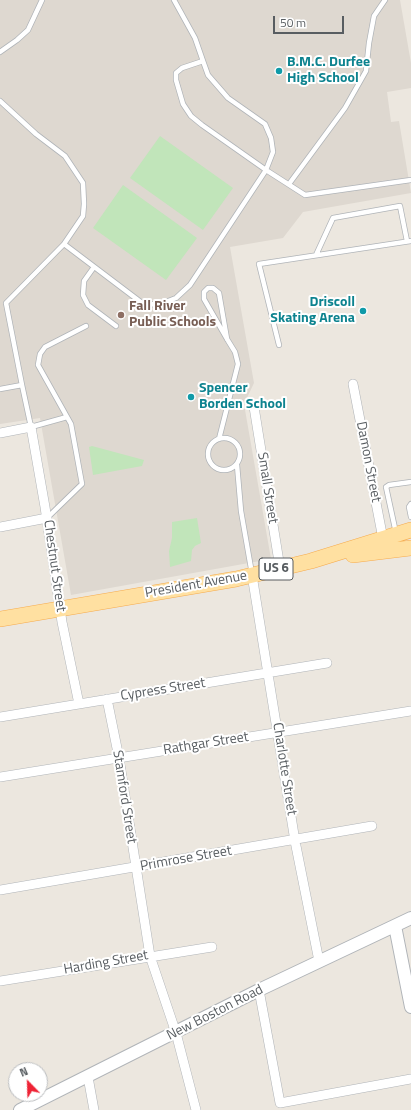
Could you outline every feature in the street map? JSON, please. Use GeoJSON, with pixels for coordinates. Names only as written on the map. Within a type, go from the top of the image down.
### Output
{"type":"FeatureCollection","features":[{"type":"Feature","properties":{"kind":"main road","name":"President Avenue"},"geometry":{"type":"LineString","coordinates":[[0,619],[252,575],[326,556],[411,530]]}},
{"type":"Feature","properties":{"kind":"main road"},"geometry":{"type":"LineString","coordinates":[[326,556],[411,548]]}},
{"type":"Feature","properties":{"kind":"street","name":"Damon Street"},"geometry":{"type":"LineString","coordinates":[[353,384],[390,537]]}},
{"type":"Feature","properties":{"kind":"street","name":"Small Street"},"geometry":{"type":"LineString","coordinates":[[254,407],[280,568]]}},
{"type":"Feature","properties":{"kind":"street"},"geometry":{"type":"LineString","coordinates":[[0,432],[31,427]]}},
{"type":"Feature","properties":{"kind":"street","name":"Chestnut Street"},"geometry":{"type":"LineString","coordinates":[[31,427],[47,518],[62,622],[79,704]]}},
{"type":"Feature","properties":{"kind":"street"},"geometry":{"type":"LineString","coordinates":[[0,527],[47,518]]}},
{"type":"Feature","properties":{"kind":"street","name":"Charlotte Street"},"geometry":{"type":"LineString","coordinates":[[252,575],[295,840],[319,961]]}},
{"type":"Feature","properties":{"kind":"street","name":"Cypress Street"},"geometry":{"type":"LineString","coordinates":[[0,717],[327,663]]}},
{"type":"Feature","properties":{"kind":"street","name":"Stamford Street"},"geometry":{"type":"LineString","coordinates":[[107,699],[119,758],[135,868],[150,956],[176,1033],[196,1110]]}},
{"type":"Feature","properties":{"kind":"street","name":"Rathgar Street"},"geometry":{"type":"LineString","coordinates":[[0,777],[411,711]]}},
{"type":"Feature","properties":{"kind":"street","name":"Primrose Street"},"geometry":{"type":"LineString","coordinates":[[0,890],[135,868],[372,826]]}},
{"type":"Feature","properties":{"kind":"street","name":"New Boston Road"},"geometry":{"type":"LineString","coordinates":[[20,1110],[259,990],[411,918]]}},
{"type":"Feature","properties":{"kind":"street"},"geometry":{"type":"LineString","coordinates":[[395,926],[411,1007]]}},
{"type":"Feature","properties":{"kind":"street","name":"Harding Street"},"geometry":{"type":"LineString","coordinates":[[0,981],[212,947]]}},
{"type":"Feature","properties":{"kind":"street"},"geometry":{"type":"LineString","coordinates":[[259,990],[280,1103],[411,1079]]}},
{"type":"Feature","properties":{"kind":"street"},"geometry":{"type":"LineString","coordinates":[[88,1077],[94,1110]]}},
{"type":"Feature","properties":{"kind":"lane"},"geometry":{"type":"LineString","coordinates":[[0,52],[28,30],[42,0]]}},
{"type":"Feature","properties":{"kind":"lane"},"geometry":{"type":"LineString","coordinates":[[64,244],[142,303],[158,304],[176,298],[190,285],[266,170],[273,152],[271,138],[264,124],[228,98],[208,75],[195,38],[174,0]]}},
{"type":"Feature","properties":{"kind":"lane"},"geometry":{"type":"LineString","coordinates":[[289,184],[345,108],[366,71],[374,16],[385,0]]}},
{"type":"Feature","properties":{"kind":"lane"},"geometry":{"type":"LineString","coordinates":[[203,60],[182,68],[176,73],[176,80],[183,104],[191,116],[266,170],[305,195],[411,180]]}},
{"type":"Feature","properties":{"kind":"lane"},"geometry":{"type":"LineString","coordinates":[[0,101],[36,134],[64,156],[83,183],[84,204],[83,216],[64,244],[6,303],[0,304]]}},
{"type":"Feature","properties":{"kind":"lane"},"geometry":{"type":"LineString","coordinates":[[279,345],[258,264],[409,241],[400,206],[334,218],[316,255]]}},
{"type":"Feature","properties":{"kind":"lane"},"geometry":{"type":"LineString","coordinates":[[94,267],[84,281],[83,295],[88,305],[116,326]]}},
{"type":"Feature","properties":{"kind":"lane"},"geometry":{"type":"LineString","coordinates":[[219,439],[238,364],[237,355],[227,339],[204,299],[204,292],[208,288],[216,289],[219,293],[227,339]]}},
{"type":"Feature","properties":{"kind":"lane"},"geometry":{"type":"LineString","coordinates":[[6,303],[31,427],[67,417]]}},
{"type":"Feature","properties":{"kind":"lane"},"geometry":{"type":"LineString","coordinates":[[47,518],[82,484],[71,424],[38,365],[40,354],[45,347],[86,326]]}},
{"type":"Feature","properties":{"kind":"lane"},"geometry":{"type":"LineString","coordinates":[[0,389],[22,385]]}},
{"type":"Feature","properties":{"kind":"lane"},"geometry":{"type":"LineString","coordinates":[[227,438],[237,444],[241,454],[237,464],[232,469],[225,471],[218,470],[208,459],[208,451],[214,442],[219,439],[227,438]]}},
{"type":"Feature","properties":{"kind":"lane"},"geometry":{"type":"LineString","coordinates":[[237,464],[241,511],[252,575]]}},
{"type":"Feature","properties":{"kind":"lane"},"geometry":{"type":"LineString","coordinates":[[390,537],[386,487],[389,485],[411,482]]}},
{"type":"Feature","properties":{"kind":"lane"},"geometry":{"type":"LineString","coordinates":[[411,504],[409,507],[411,517]]}},
{"type":"Feature","properties":{"kind":"shaded area","name":"Fall River Public Schools"},"geometry":{"type":"Polygon","coordinates":[[[0,0],[400,0],[411,63],[411,88],[387,92],[391,122],[399,121],[411,193],[303,212],[283,238],[230,247],[254,383],[244,404],[271,559],[71,595],[40,418],[0,424],[0,0]]]}},
{"type":"Feature","properties":{"kind":"green space"},"geometry":{"type":"Polygon","coordinates":[[[160,136],[233,188],[203,230],[130,178],[160,136]]]}},
{"type":"Feature","properties":{"kind":"green space"},"geometry":{"type":"Polygon","coordinates":[[[123,185],[197,238],[166,280],[93,228],[123,185]]]}},
{"type":"Feature","properties":{"kind":"green space"},"geometry":{"type":"Polygon","coordinates":[[[92,446],[144,460],[142,466],[93,475],[89,447],[92,446]]]}},
{"type":"Feature","properties":{"kind":"green space"},"geometry":{"type":"Polygon","coordinates":[[[197,518],[201,543],[195,546],[192,550],[191,561],[170,567],[169,551],[172,538],[172,522],[197,518]]]}},
{"type":"Feature","properties":{"kind":"place","name":"B.M.C. Durfee High School"},"geometry":{"type":"Point","coordinates":[279,71]}},
{"type":"Feature","properties":{"kind":"place","name":"Driscoll Skating Arena"},"geometry":{"type":"Point","coordinates":[363,311]}},
{"type":"Feature","properties":{"kind":"place","name":"Fall River Public Schools"},"geometry":{"type":"Point","coordinates":[121,315]}},
{"type":"Feature","properties":{"kind":"place","name":"Spencer Borden School"},"geometry":{"type":"Point","coordinates":[191,397]}}]}
